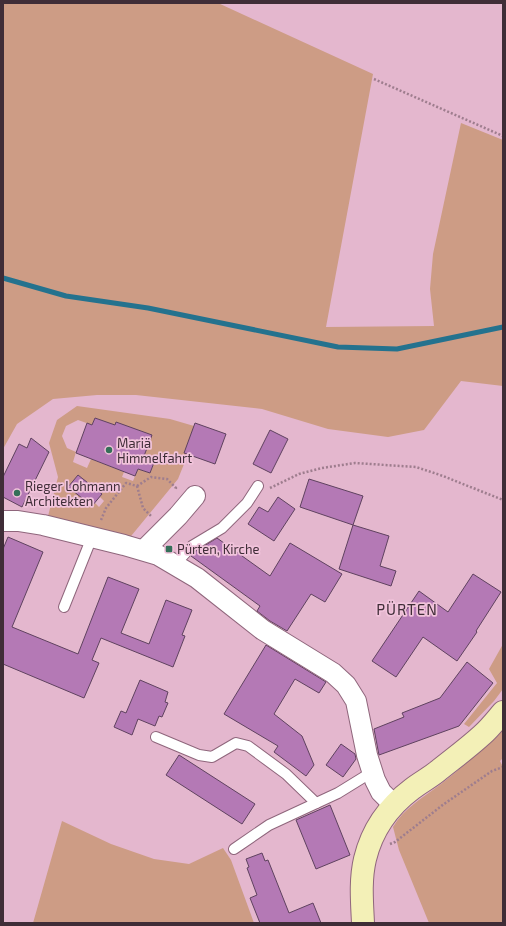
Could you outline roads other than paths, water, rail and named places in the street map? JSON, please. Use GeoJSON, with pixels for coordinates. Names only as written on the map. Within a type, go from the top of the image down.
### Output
{"type":"FeatureCollection","features":[{"type":"Feature","properties":{"kind":"main road"},"geometry":{"type":"LineString","coordinates":[[362,923],[362,882],[366,859],[374,834],[385,816],[394,804],[472,744],[503,712]]}},
{"type":"Feature","properties":{"kind":"street"},"geometry":{"type":"LineString","coordinates":[[144,550],[178,516],[195,496]]}},
{"type":"Feature","properties":{"kind":"street"},"geometry":{"type":"LineString","coordinates":[[3,521],[18,521],[96,530],[158,555],[197,578],[263,630],[333,673],[346,685],[356,701],[372,772],[381,792],[394,804]]}},
{"type":"Feature","properties":{"kind":"lane"},"geometry":{"type":"LineString","coordinates":[[175,564],[192,546],[222,528],[247,504],[258,486]]}},
{"type":"Feature","properties":{"kind":"lane"},"geometry":{"type":"LineString","coordinates":[[64,607],[96,530]]}},
{"type":"Feature","properties":{"kind":"lane"},"geometry":{"type":"LineString","coordinates":[[156,737],[199,756],[212,757],[236,743],[248,746],[286,774],[316,803]]}},
{"type":"Feature","properties":{"kind":"lane"},"geometry":{"type":"LineString","coordinates":[[234,849],[269,825],[338,793],[372,772]]}},
{"type":"Feature","properties":{"kind":"waterway"},"geometry":{"type":"LineString","coordinates":[[3,278],[66,296],[148,308],[338,347],[397,349],[503,327]]}},
{"type":"Feature","properties":{"kind":"place","name":"Mariä Himmelfahrt"},"geometry":{"type":"Point","coordinates":[109,450]}},
{"type":"Feature","properties":{"kind":"place","name":"Rieger Lohmann Architekten"},"geometry":{"type":"Point","coordinates":[17,493]}},
{"type":"Feature","properties":{"kind":"place","name":"Pürten, Kirche"},"geometry":{"type":"Point","coordinates":[169,549]}},
{"type":"Feature","properties":{"kind":"district","name":"PÜRTEN"},"geometry":{"type":"Point","coordinates":[407,610]}}]}
